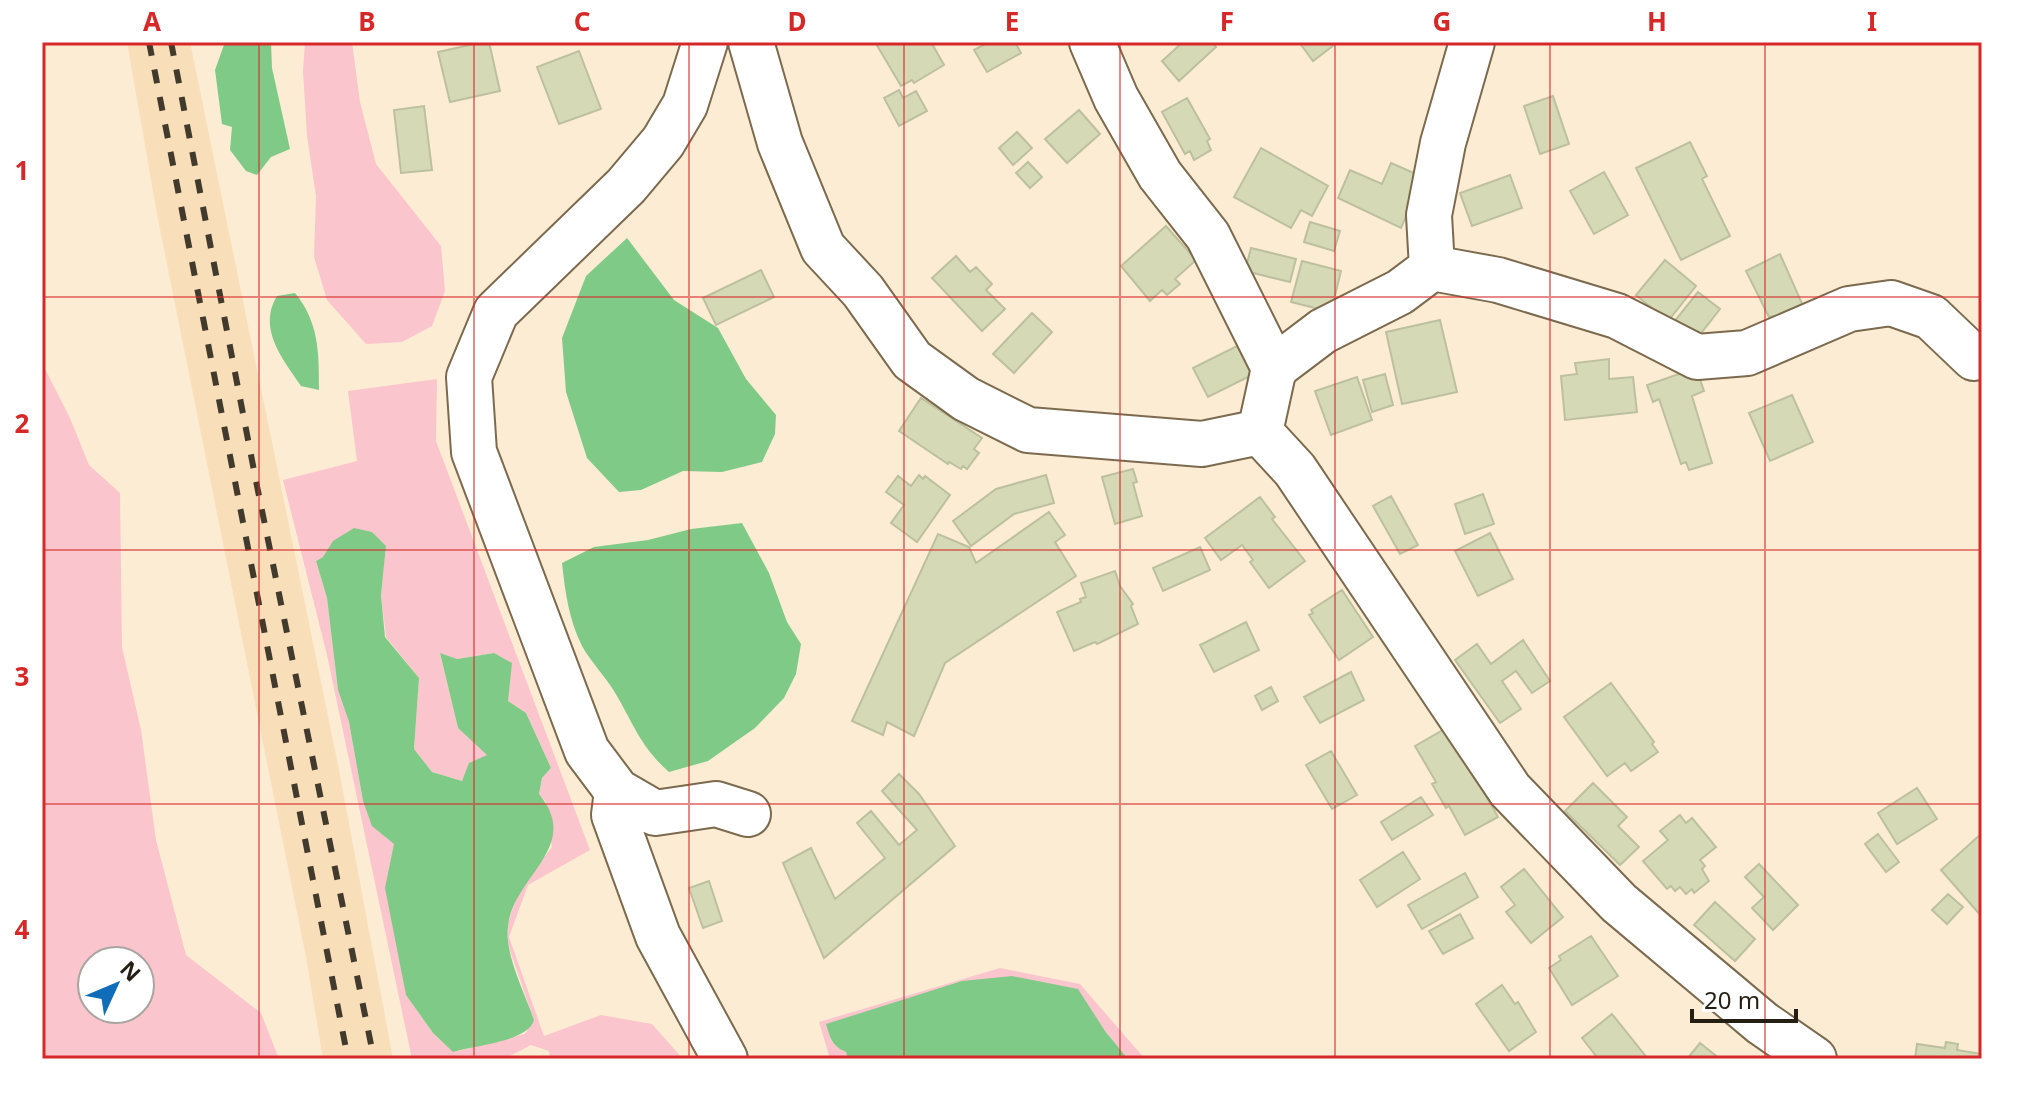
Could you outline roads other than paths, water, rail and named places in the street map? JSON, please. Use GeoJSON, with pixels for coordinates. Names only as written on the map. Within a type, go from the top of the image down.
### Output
{"type":"FeatureCollection","features":[{"type":"Feature","properties":{"kind":"street"},"geometry":{"type":"LineString","coordinates":[[705,42],[685,105],[663,142],[626,186],[496,312],[469,377],[474,452],[587,751],[617,791],[655,813],[716,804],[748,814]]}},
{"type":"Feature","properties":{"kind":"street"},"geometry":{"type":"LineString","coordinates":[[751,42],[780,143],[823,248],[863,291],[912,360],[966,399],[1028,430],[1202,444],[1260,432]]}},
{"type":"Feature","properties":{"kind":"street"},"geometry":{"type":"LineString","coordinates":[[1092,42],[1116,98],[1160,175],[1208,236],[1274,369],[1260,432]]}},
{"type":"Feature","properties":{"kind":"street"},"geometry":{"type":"LineString","coordinates":[[1432,268],[1429,215],[1443,143],[1472,42]]}},
{"type":"Feature","properties":{"kind":"street"},"geometry":{"type":"LineString","coordinates":[[1274,369],[1323,331],[1400,292],[1432,268],[1498,280],[1617,316],[1697,357],[1747,353],[1849,309],[1891,303],[1931,317],[1974,358]]}},
{"type":"Feature","properties":{"kind":"street"},"geometry":{"type":"LineString","coordinates":[[1260,432],[1295,470],[1510,790],[1619,903],[1762,1023],[1814,1059]]}},
{"type":"Feature","properties":{"kind":"street"},"geometry":{"type":"LineString","coordinates":[[617,791],[614,815],[658,936],[725,1059]]}},
{"type":"Feature","properties":{"kind":"railway"},"geometry":{"type":"LineString","coordinates":[[149,42],[348,1059]]}},
{"type":"Feature","properties":{"kind":"railway"},"geometry":{"type":"LineString","coordinates":[[171,42],[257,486],[374,1059]]}}]}
